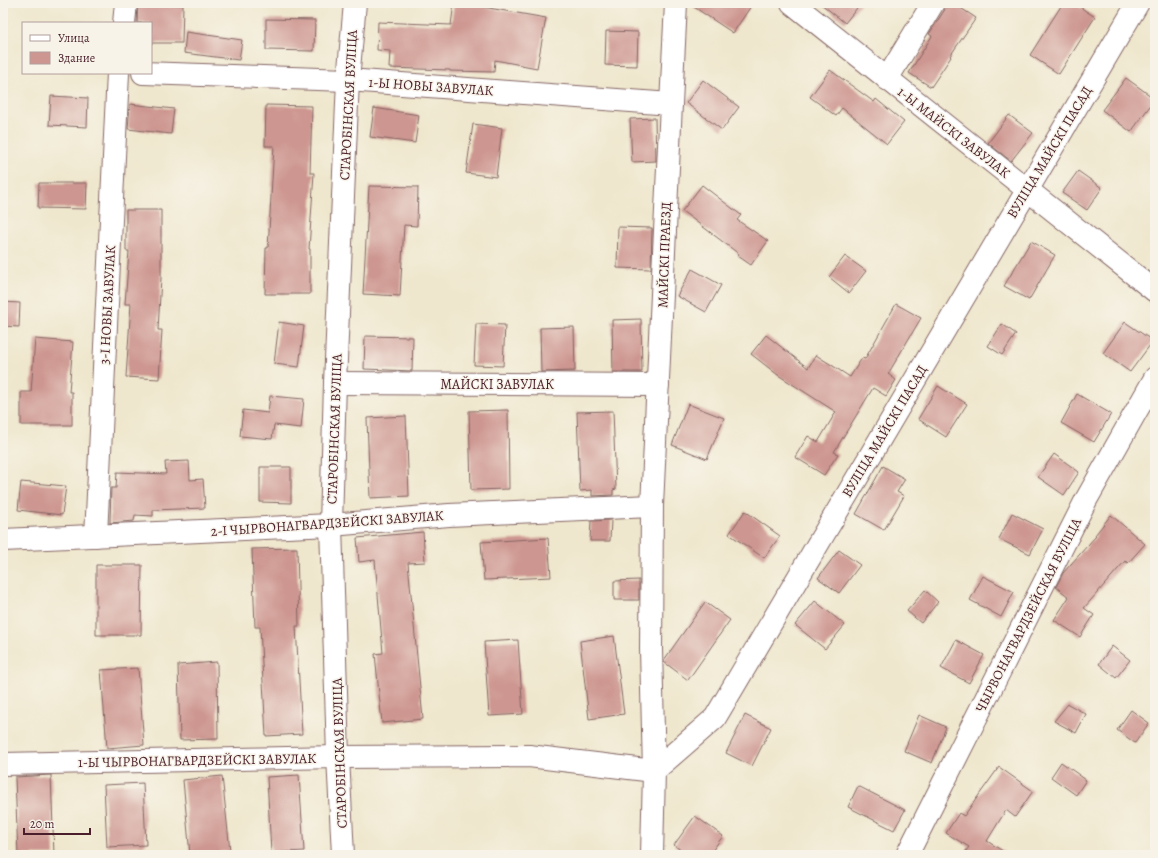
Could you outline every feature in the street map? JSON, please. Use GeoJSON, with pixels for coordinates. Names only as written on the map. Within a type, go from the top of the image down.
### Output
{"type":"FeatureCollection","features":[{"type":"Feature","properties":{"kind":"street"},"geometry":{"type":"LineString","coordinates":[[124,22],[126,3]]}},
{"type":"Feature","properties":{"kind":"street","name":"СТАРОБІНСКАЯ ВУЛІЦА"},"geometry":{"type":"LineString","coordinates":[[343,855],[338,757],[331,525],[335,383],[348,80],[355,3]]}},
{"type":"Feature","properties":{"kind":"street","name":"МАЙСКІ ПРАЕЗД"},"geometry":{"type":"LineString","coordinates":[[654,771],[651,648],[652,506],[676,3]]}},
{"type":"Feature","properties":{"kind":"street","name":"1-Ы МАЙСКІ ЗАВУЛАК"},"geometry":{"type":"LineString","coordinates":[[792,3],[1155,291]]}},
{"type":"Feature","properties":{"kind":"street"},"geometry":{"type":"LineString","coordinates":[[887,79],[933,3]]}},
{"type":"Feature","properties":{"kind":"street","name":"ВУЛІЦА МАЙСКІ ПАСАД"},"geometry":{"type":"LineString","coordinates":[[654,771],[715,718],[1138,3]]}},
{"type":"Feature","properties":{"kind":"street","name":"1-Ы НОВЫ ЗАВУЛАК"},"geometry":{"type":"LineString","coordinates":[[152,73],[348,80],[670,104]]}},
{"type":"Feature","properties":{"kind":"street","name":"3-І НОВЫ ЗАВУЛАК"},"geometry":{"type":"LineString","coordinates":[[96,536],[118,74]]}},
{"type":"Feature","properties":{"kind":"street","name":"ЧЫРВОНАГВАРДЗЕЙСКАЯ ВУЛІЦА"},"geometry":{"type":"LineString","coordinates":[[907,855],[1086,500],[1155,378]]}},
{"type":"Feature","properties":{"kind":"street","name":"МАЙСКІ ЗАВУЛАК"},"geometry":{"type":"LineString","coordinates":[[335,383],[658,386]]}},
{"type":"Feature","properties":{"kind":"street","name":"2-І ЧЫРВОНАГВАРДЗЕЙСКІ ЗАВУЛАК"},"geometry":{"type":"LineString","coordinates":[[3,540],[331,525],[449,515],[652,506]]}},
{"type":"Feature","properties":{"kind":"street","name":"1-Ы ЧЫРВОНАГВАРДЗЕЙСКІ ЗАВУЛАК"},"geometry":{"type":"LineString","coordinates":[[3,764],[338,757],[529,756],[654,771]]}},
{"type":"Feature","properties":{"kind":"street"},"geometry":{"type":"LineString","coordinates":[[652,855],[654,771]]}},
{"type":"Feature","properties":{"kind":"building"},"geometry":{"type":"Polygon","coordinates":[[[138,3],[183,5],[182,43],[152,43],[152,22],[137,22],[138,3]]]}},
{"type":"Feature","properties":{"kind":"building"},"geometry":{"type":"Polygon","coordinates":[[[454,3],[483,3],[483,7],[546,18],[537,68],[495,60],[494,72],[389,68],[390,51],[377,50],[378,22],[451,25],[454,3]]]}},
{"type":"Feature","properties":{"kind":"building"},"geometry":{"type":"Polygon","coordinates":[[[688,3],[753,3],[733,33],[688,3]]]}},
{"type":"Feature","properties":{"kind":"building"},"geometry":{"type":"Polygon","coordinates":[[[820,3],[861,3],[845,23],[820,3]]]}},
{"type":"Feature","properties":{"kind":"building"},"geometry":{"type":"Polygon","coordinates":[[[949,3],[953,3],[976,18],[931,87],[909,73],[932,36],[929,34],[949,3]]]}},
{"type":"Feature","properties":{"kind":"building"},"geometry":{"type":"Polygon","coordinates":[[[1063,3],[1074,3],[1095,17],[1059,74],[1030,55],[1063,3]]]}},
{"type":"Feature","properties":{"kind":"building"},"geometry":{"type":"Polygon","coordinates":[[[266,19],[315,20],[314,51],[266,50],[266,19]]]}},
{"type":"Feature","properties":{"kind":"building"},"geometry":{"type":"Polygon","coordinates":[[[606,31],[638,32],[637,66],[605,65],[606,31]]]}},
{"type":"Feature","properties":{"kind":"building"},"geometry":{"type":"Polygon","coordinates":[[[186,32],[242,40],[239,60],[184,53],[186,32]]]}},
{"type":"Feature","properties":{"kind":"building"},"geometry":{"type":"Polygon","coordinates":[[[830,70],[874,102],[876,99],[904,122],[887,144],[842,108],[836,116],[810,97],[830,70]]]}},
{"type":"Feature","properties":{"kind":"building"},"geometry":{"type":"Polygon","coordinates":[[[1126,78],[1155,99],[1131,132],[1102,110],[1126,78]]]}},
{"type":"Feature","properties":{"kind":"building"},"geometry":{"type":"Polygon","coordinates":[[[703,80],[739,107],[722,130],[686,103],[703,80]]]}},
{"type":"Feature","properties":{"kind":"building"},"geometry":{"type":"Polygon","coordinates":[[[51,96],[88,98],[87,127],[49,125],[51,96]]]}},
{"type":"Feature","properties":{"kind":"building"},"geometry":{"type":"Polygon","coordinates":[[[130,104],[174,109],[171,134],[128,129],[130,104]]]}},
{"type":"Feature","properties":{"kind":"building"},"geometry":{"type":"Polygon","coordinates":[[[266,105],[312,106],[310,173],[314,173],[309,249],[310,294],[265,294],[266,248],[268,248],[274,146],[265,146],[266,105]]]}},
{"type":"Feature","properties":{"kind":"building"},"geometry":{"type":"Polygon","coordinates":[[[374,108],[419,115],[415,143],[370,137],[374,108]]]}},
{"type":"Feature","properties":{"kind":"building"},"geometry":{"type":"Polygon","coordinates":[[[1009,115],[1033,133],[1011,161],[988,143],[1009,115]]]}},
{"type":"Feature","properties":{"kind":"building"},"geometry":{"type":"Polygon","coordinates":[[[655,118],[656,161],[632,162],[630,119],[655,118]]]}},
{"type":"Feature","properties":{"kind":"building"},"geometry":{"type":"Polygon","coordinates":[[[473,124],[502,128],[496,177],[466,173],[473,124]]]}},
{"type":"Feature","properties":{"kind":"building"},"geometry":{"type":"Polygon","coordinates":[[[1078,171],[1102,188],[1087,210],[1062,193],[1078,171]]]}},
{"type":"Feature","properties":{"kind":"building"},"geometry":{"type":"Polygon","coordinates":[[[39,183],[87,183],[86,209],[38,208],[39,183]]]}},
{"type":"Feature","properties":{"kind":"building"},"geometry":{"type":"Polygon","coordinates":[[[702,185],[741,215],[737,220],[768,241],[751,265],[738,256],[739,254],[682,211],[702,185]]]}},
{"type":"Feature","properties":{"kind":"building"},"geometry":{"type":"Polygon","coordinates":[[[369,186],[418,187],[417,226],[404,225],[400,296],[363,294],[369,186]]]}},
{"type":"Feature","properties":{"kind":"building"},"geometry":{"type":"Polygon","coordinates":[[[126,210],[161,210],[161,278],[158,330],[162,330],[159,379],[126,377],[131,304],[125,304],[129,251],[126,251],[126,210]]]}},
{"type":"Feature","properties":{"kind":"building"},"geometry":{"type":"Polygon","coordinates":[[[618,227],[652,228],[651,269],[617,268],[618,227]]]}},
{"type":"Feature","properties":{"kind":"building"},"geometry":{"type":"Polygon","coordinates":[[[1031,241],[1055,255],[1029,300],[1004,286],[1031,241]]]}},
{"type":"Feature","properties":{"kind":"building"},"geometry":{"type":"Polygon","coordinates":[[[845,256],[866,271],[849,293],[829,277],[845,256]]]}},
{"type":"Feature","properties":{"kind":"building"},"geometry":{"type":"Polygon","coordinates":[[[692,269],[721,285],[706,312],[677,296],[692,269]]]}},
{"type":"Feature","properties":{"kind":"building"},"geometry":{"type":"Polygon","coordinates":[[[3,302],[20,303],[19,327],[3,326],[3,302]]]}},
{"type":"Feature","properties":{"kind":"building"},"geometry":{"type":"Polygon","coordinates":[[[896,304],[921,318],[888,374],[896,380],[886,396],[873,388],[834,452],[838,454],[824,475],[795,457],[808,436],[818,442],[836,412],[778,375],[751,354],[766,335],[808,368],[816,355],[850,377],[862,358],[865,359],[896,304]]]}},
{"type":"Feature","properties":{"kind":"building"},"geometry":{"type":"Polygon","coordinates":[[[641,319],[642,372],[613,372],[612,320],[641,319]]]}},
{"type":"Feature","properties":{"kind":"building"},"geometry":{"type":"Polygon","coordinates":[[[279,322],[304,326],[299,367],[274,364],[279,322]]]}},
{"type":"Feature","properties":{"kind":"building"},"geometry":{"type":"Polygon","coordinates":[[[1125,322],[1153,341],[1130,372],[1103,353],[1125,322]]]}},
{"type":"Feature","properties":{"kind":"building"},"geometry":{"type":"Polygon","coordinates":[[[476,324],[505,325],[503,366],[474,365],[476,324]]]}},
{"type":"Feature","properties":{"kind":"building"},"geometry":{"type":"Polygon","coordinates":[[[1002,324],[1016,334],[1002,355],[988,346],[1002,324]]]}},
{"type":"Feature","properties":{"kind":"building"},"geometry":{"type":"Polygon","coordinates":[[[574,327],[575,371],[541,372],[540,328],[574,327]]]}},
{"type":"Feature","properties":{"kind":"building"},"geometry":{"type":"Polygon","coordinates":[[[365,336],[413,337],[412,371],[364,369],[365,336]]]}},
{"type":"Feature","properties":{"kind":"building"},"geometry":{"type":"Polygon","coordinates":[[[35,339],[73,342],[69,392],[72,392],[72,425],[21,425],[21,392],[31,392],[35,339]]]}},
{"type":"Feature","properties":{"kind":"building"},"geometry":{"type":"Polygon","coordinates":[[[938,386],[967,404],[946,437],[918,419],[938,386]]]}},
{"type":"Feature","properties":{"kind":"building"},"geometry":{"type":"Polygon","coordinates":[[[1077,394],[1111,414],[1094,442],[1061,423],[1077,394]]]}},
{"type":"Feature","properties":{"kind":"building"},"geometry":{"type":"Polygon","coordinates":[[[270,396],[304,399],[301,428],[274,425],[272,439],[240,436],[243,410],[268,413],[270,396]]]}},
{"type":"Feature","properties":{"kind":"building"},"geometry":{"type":"Polygon","coordinates":[[[688,404],[724,418],[707,459],[672,445],[688,404]]]}},
{"type":"Feature","properties":{"kind":"building"},"geometry":{"type":"Polygon","coordinates":[[[508,410],[509,489],[471,490],[469,411],[508,410]]]}},
{"type":"Feature","properties":{"kind":"building"},"geometry":{"type":"Polygon","coordinates":[[[613,411],[616,489],[613,490],[613,495],[592,496],[592,490],[580,491],[577,412],[613,411]]]}},
{"type":"Feature","properties":{"kind":"building"},"geometry":{"type":"Polygon","coordinates":[[[406,416],[409,496],[370,498],[367,418],[406,416]]]}},
{"type":"Feature","properties":{"kind":"building"},"geometry":{"type":"Polygon","coordinates":[[[1054,454],[1079,472],[1064,495],[1038,477],[1054,454]]]}},
{"type":"Feature","properties":{"kind":"building"},"geometry":{"type":"Polygon","coordinates":[[[189,461],[190,480],[203,479],[205,508],[153,510],[153,516],[135,515],[134,521],[110,523],[111,488],[116,488],[117,472],[166,474],[165,462],[189,461]]]}},
{"type":"Feature","properties":{"kind":"building"},"geometry":{"type":"Polygon","coordinates":[[[883,466],[905,479],[897,492],[904,496],[884,530],[856,514],[883,466]]]}},
{"type":"Feature","properties":{"kind":"building"},"geometry":{"type":"Polygon","coordinates":[[[260,467],[291,467],[291,503],[260,502],[260,467]]]}},
{"type":"Feature","properties":{"kind":"building"},"geometry":{"type":"Polygon","coordinates":[[[21,482],[66,486],[62,515],[18,510],[21,482]]]}},
{"type":"Feature","properties":{"kind":"building"},"geometry":{"type":"Polygon","coordinates":[[[745,511],[780,536],[764,558],[729,534],[745,511]]]}},
{"type":"Feature","properties":{"kind":"building"},"geometry":{"type":"Polygon","coordinates":[[[1012,513],[1043,529],[1030,554],[999,539],[1012,513]]]}},
{"type":"Feature","properties":{"kind":"building"},"geometry":{"type":"Polygon","coordinates":[[[1111,515],[1145,544],[1128,563],[1125,561],[1084,608],[1094,615],[1080,637],[1054,620],[1069,597],[1056,587],[1063,573],[1096,536],[1095,535],[1111,515]]]}},
{"type":"Feature","properties":{"kind":"building"},"geometry":{"type":"Polygon","coordinates":[[[611,520],[610,541],[590,541],[591,521],[611,520]]]}},
{"type":"Feature","properties":{"kind":"building"},"geometry":{"type":"Polygon","coordinates":[[[423,532],[425,562],[408,563],[423,719],[382,723],[375,654],[383,653],[375,560],[359,562],[357,538],[423,532]]]}},
{"type":"Feature","properties":{"kind":"building"},"geometry":{"type":"Polygon","coordinates":[[[548,538],[551,577],[484,580],[481,542],[548,538]]]}},
{"type":"Feature","properties":{"kind":"building"},"geometry":{"type":"Polygon","coordinates":[[[297,548],[299,626],[296,626],[302,734],[266,736],[260,627],[255,627],[252,549],[297,548]]]}},
{"type":"Feature","properties":{"kind":"building"},"geometry":{"type":"Polygon","coordinates":[[[839,550],[860,565],[839,593],[818,578],[839,550]]]}},
{"type":"Feature","properties":{"kind":"building"},"geometry":{"type":"Polygon","coordinates":[[[96,565],[142,565],[141,635],[96,635],[96,565]]]}},
{"type":"Feature","properties":{"kind":"building"},"geometry":{"type":"Polygon","coordinates":[[[983,576],[1014,592],[1001,617],[970,600],[983,576]]]}},
{"type":"Feature","properties":{"kind":"building"},"geometry":{"type":"Polygon","coordinates":[[[639,580],[639,600],[614,600],[614,581],[639,580]]]}},
{"type":"Feature","properties":{"kind":"building"},"geometry":{"type":"Polygon","coordinates":[[[925,590],[938,602],[921,623],[907,611],[925,590]]]}},
{"type":"Feature","properties":{"kind":"building"},"geometry":{"type":"Polygon","coordinates":[[[815,601],[845,625],[825,649],[795,625],[815,601]]]}},
{"type":"Feature","properties":{"kind":"building"},"geometry":{"type":"Polygon","coordinates":[[[705,602],[730,620],[688,680],[664,662],[664,660],[705,602]]]}},
{"type":"Feature","properties":{"kind":"building"},"geometry":{"type":"Polygon","coordinates":[[[614,636],[624,714],[589,719],[580,641],[614,636]]]}},
{"type":"Feature","properties":{"kind":"building"},"geometry":{"type":"Polygon","coordinates":[[[518,640],[523,714],[489,716],[484,642],[518,640]]]}},
{"type":"Feature","properties":{"kind":"building"},"geometry":{"type":"Polygon","coordinates":[[[956,640],[984,655],[969,683],[941,668],[956,640]]]}},
{"type":"Feature","properties":{"kind":"building"},"geometry":{"type":"Polygon","coordinates":[[[1112,646],[1130,660],[1116,678],[1099,664],[1112,646]]]}},
{"type":"Feature","properties":{"kind":"building"},"geometry":{"type":"Polygon","coordinates":[[[217,662],[218,739],[180,740],[178,665],[217,662]]]}},
{"type":"Feature","properties":{"kind":"building"},"geometry":{"type":"Polygon","coordinates":[[[138,668],[144,745],[107,748],[101,670],[138,668]]]}},
{"type":"Feature","properties":{"kind":"building"},"geometry":{"type":"Polygon","coordinates":[[[1068,704],[1086,714],[1076,733],[1054,721],[1068,704]]]}},
{"type":"Feature","properties":{"kind":"building"},"geometry":{"type":"Polygon","coordinates":[[[1131,710],[1149,723],[1135,743],[1117,730],[1131,710]]]}},
{"type":"Feature","properties":{"kind":"building"},"geometry":{"type":"Polygon","coordinates":[[[745,715],[771,728],[752,766],[726,753],[745,715]]]}},
{"type":"Feature","properties":{"kind":"building"},"geometry":{"type":"Polygon","coordinates":[[[919,715],[946,727],[932,763],[904,751],[919,715]]]}},
{"type":"Feature","properties":{"kind":"building"},"geometry":{"type":"Polygon","coordinates":[[[1061,762],[1086,780],[1076,795],[1051,777],[1061,762]]]}},
{"type":"Feature","properties":{"kind":"building"},"geometry":{"type":"Polygon","coordinates":[[[999,767],[1033,791],[1015,817],[1006,810],[987,841],[1009,855],[963,855],[969,847],[946,833],[959,813],[964,816],[999,767]]]}},
{"type":"Feature","properties":{"kind":"building"},"geometry":{"type":"Polygon","coordinates":[[[51,775],[54,855],[18,855],[15,777],[51,775]]]}},
{"type":"Feature","properties":{"kind":"building"},"geometry":{"type":"Polygon","coordinates":[[[299,775],[304,851],[271,853],[267,777],[299,775]]]}},
{"type":"Feature","properties":{"kind":"building"},"geometry":{"type":"Polygon","coordinates":[[[222,776],[230,851],[190,855],[183,780],[222,776]]]}},
{"type":"Feature","properties":{"kind":"building"},"geometry":{"type":"Polygon","coordinates":[[[143,783],[146,845],[107,847],[104,785],[143,783]]]}},
{"type":"Feature","properties":{"kind":"building"},"geometry":{"type":"Polygon","coordinates":[[[858,786],[905,810],[894,830],[848,807],[858,786]]]}},
{"type":"Feature","properties":{"kind":"building"},"geometry":{"type":"Polygon","coordinates":[[[695,816],[723,836],[709,855],[687,855],[674,845],[695,816]]]}}]}
